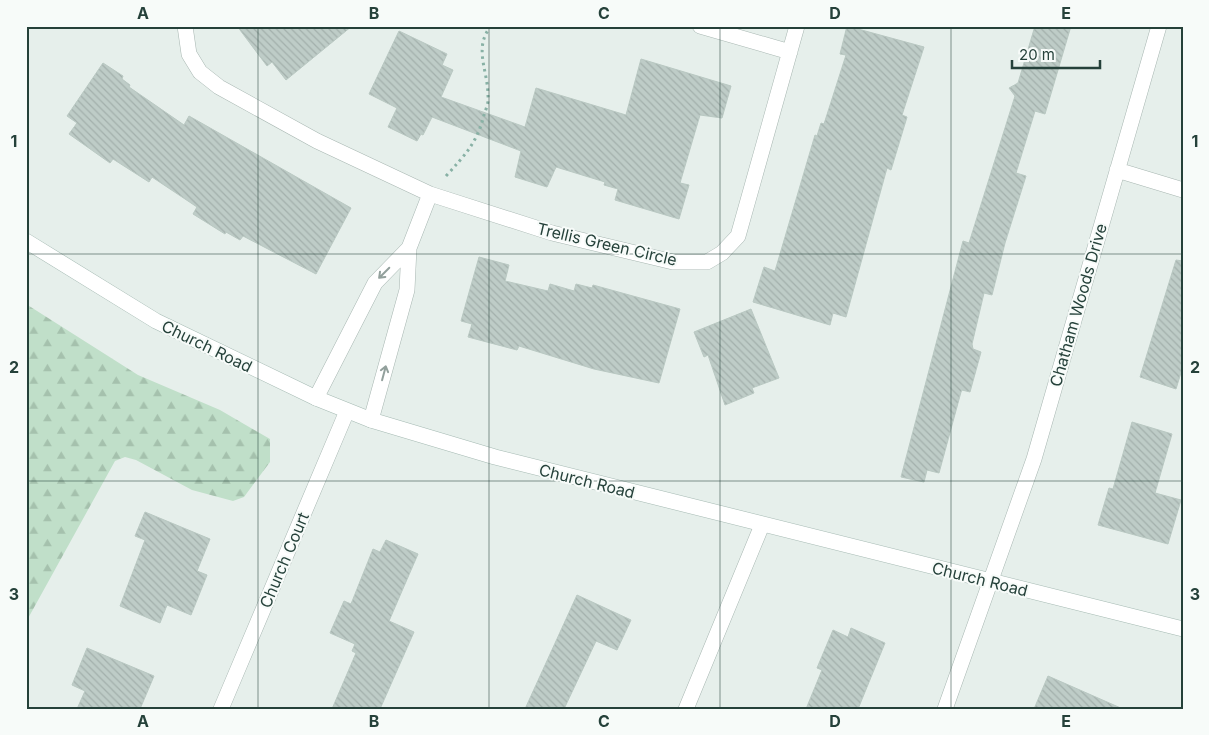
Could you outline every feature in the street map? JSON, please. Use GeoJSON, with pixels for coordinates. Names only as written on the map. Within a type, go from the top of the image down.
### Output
{"type":"FeatureCollection","features":[{"type":"Feature","properties":{"kind":"street","name":"Trellis Green Circle"},"geometry":{"type":"LineString","coordinates":[[185,26],[190,54],[200,72],[219,87],[316,141],[430,194],[552,233],[672,262],[707,262],[722,253],[738,236],[797,26]]}},
{"type":"Feature","properties":{"kind":"street"},"geometry":{"type":"LineString","coordinates":[[700,26],[790,52]]}},
{"type":"Feature","properties":{"kind":"street","name":"Chatham Woods Drive"},"geometry":{"type":"LineString","coordinates":[[945,709],[1034,459],[1159,26]]}},
{"type":"Feature","properties":{"kind":"street"},"geometry":{"type":"LineString","coordinates":[[1117,170],[1183,190]]}},
{"type":"Feature","properties":{"kind":"street"},"geometry":{"type":"LineString","coordinates":[[371,420],[407,290],[409,248],[430,194]]}},
{"type":"Feature","properties":{"kind":"street","name":"Church Road"},"geometry":{"type":"LineString","coordinates":[[26,241],[156,321],[316,398],[371,420],[494,458],[1183,629]]}},
{"type":"Feature","properties":{"kind":"street"},"geometry":{"type":"LineString","coordinates":[[316,398],[375,282],[409,248]]}},
{"type":"Feature","properties":{"kind":"street","name":"Church Court"},"geometry":{"type":"LineString","coordinates":[[221,709],[347,411]]}},
{"type":"Feature","properties":{"kind":"street"},"geometry":{"type":"LineString","coordinates":[[686,709],[762,525]]}},
{"type":"Feature","properties":{"kind":"path"},"geometry":{"type":"LineString","coordinates":[[430,194],[469,151],[479,134],[489,98],[481,46],[483,36],[491,26]]}},
{"type":"Feature","properties":{"kind":"green space"},"geometry":{"type":"Polygon","coordinates":[[[26,304],[138,375],[220,410],[270,439],[270,462],[244,497],[233,501],[192,490],[136,460],[125,457],[115,461],[26,622],[26,304]]]}},
{"type":"Feature","properties":{"kind":"building"},"geometry":{"type":"Polygon","coordinates":[[[237,26],[352,26],[286,80],[272,62],[267,66],[237,26]]]}},
{"type":"Feature","properties":{"kind":"building"},"geometry":{"type":"Polygon","coordinates":[[[847,26],[924,47],[902,115],[907,117],[891,170],[887,168],[846,317],[833,313],[830,325],[753,302],[764,267],[775,271],[815,135],[817,136],[821,123],[824,124],[846,55],[840,54],[847,26]]]}},
{"type":"Feature","properties":{"kind":"building"},"geometry":{"type":"Polygon","coordinates":[[[1035,26],[1071,26],[1045,114],[1035,111],[1016,173],[1026,176],[1005,243],[992,295],[984,293],[972,344],[973,349],[981,352],[970,392],[962,390],[961,392],[939,473],[927,470],[924,482],[901,477],[963,241],[969,243],[1015,96],[1009,88],[1018,83],[1035,26]]]}},
{"type":"Feature","properties":{"kind":"building"},"geometry":{"type":"Polygon","coordinates":[[[399,31],[447,54],[442,65],[453,70],[441,97],[525,127],[536,88],[626,115],[641,59],[731,86],[722,118],[700,115],[680,183],[689,185],[679,219],[615,200],[618,189],[604,185],[605,182],[556,167],[547,187],[515,177],[521,151],[432,117],[423,135],[421,134],[417,141],[388,127],[397,108],[369,94],[399,31]]]}},
{"type":"Feature","properties":{"kind":"building"},"geometry":{"type":"Polygon","coordinates":[[[103,63],[123,76],[122,79],[130,85],[129,87],[184,125],[189,116],[351,208],[316,274],[243,236],[240,240],[226,232],[225,234],[193,214],[197,207],[152,177],[149,182],[113,159],[110,163],[69,134],[77,123],[67,116],[103,63]]]}},
{"type":"Feature","properties":{"kind":"building"},"geometry":{"type":"Polygon","coordinates":[[[479,257],[509,265],[505,281],[548,291],[550,284],[574,291],[576,284],[592,288],[593,285],[680,309],[659,383],[594,369],[519,346],[517,350],[468,337],[472,324],[461,321],[479,257]]]}},
{"type":"Feature","properties":{"kind":"building"},"geometry":{"type":"Polygon","coordinates":[[[1176,260],[1183,261],[1183,366],[1176,389],[1140,377],[1176,260]]]}},
{"type":"Feature","properties":{"kind":"building"},"geometry":{"type":"Polygon","coordinates":[[[751,309],[779,378],[752,388],[754,393],[725,405],[708,355],[704,357],[694,332],[751,309]]]}},
{"type":"Feature","properties":{"kind":"building"},"geometry":{"type":"Polygon","coordinates":[[[1132,422],[1172,434],[1155,493],[1181,500],[1168,544],[1098,525],[1109,488],[1113,489],[1132,422]]]}},
{"type":"Feature","properties":{"kind":"building"},"geometry":{"type":"Polygon","coordinates":[[[145,512],[210,539],[197,571],[207,575],[191,615],[167,605],[160,623],[120,606],[145,540],[135,536],[145,512]]]}},
{"type":"Feature","properties":{"kind":"building"},"geometry":{"type":"Polygon","coordinates":[[[386,540],[418,554],[389,621],[414,632],[380,709],[332,709],[356,653],[352,651],[355,644],[330,633],[344,601],[351,604],[373,549],[380,552],[386,540]]]}},
{"type":"Feature","properties":{"kind":"building"},"geometry":{"type":"Polygon","coordinates":[[[577,595],[631,620],[617,650],[596,641],[564,709],[525,709],[577,595]]]}},
{"type":"Feature","properties":{"kind":"building"},"geometry":{"type":"Polygon","coordinates":[[[851,628],[885,643],[858,709],[806,709],[822,670],[817,668],[833,630],[848,637],[851,628]]]}},
{"type":"Feature","properties":{"kind":"building"},"geometry":{"type":"Polygon","coordinates":[[[87,648],[154,676],[140,709],[77,709],[85,691],[72,685],[87,648]]]}},
{"type":"Feature","properties":{"kind":"building"},"geometry":{"type":"Polygon","coordinates":[[[1048,676],[1123,709],[1034,709],[1048,676]]]}}]}
